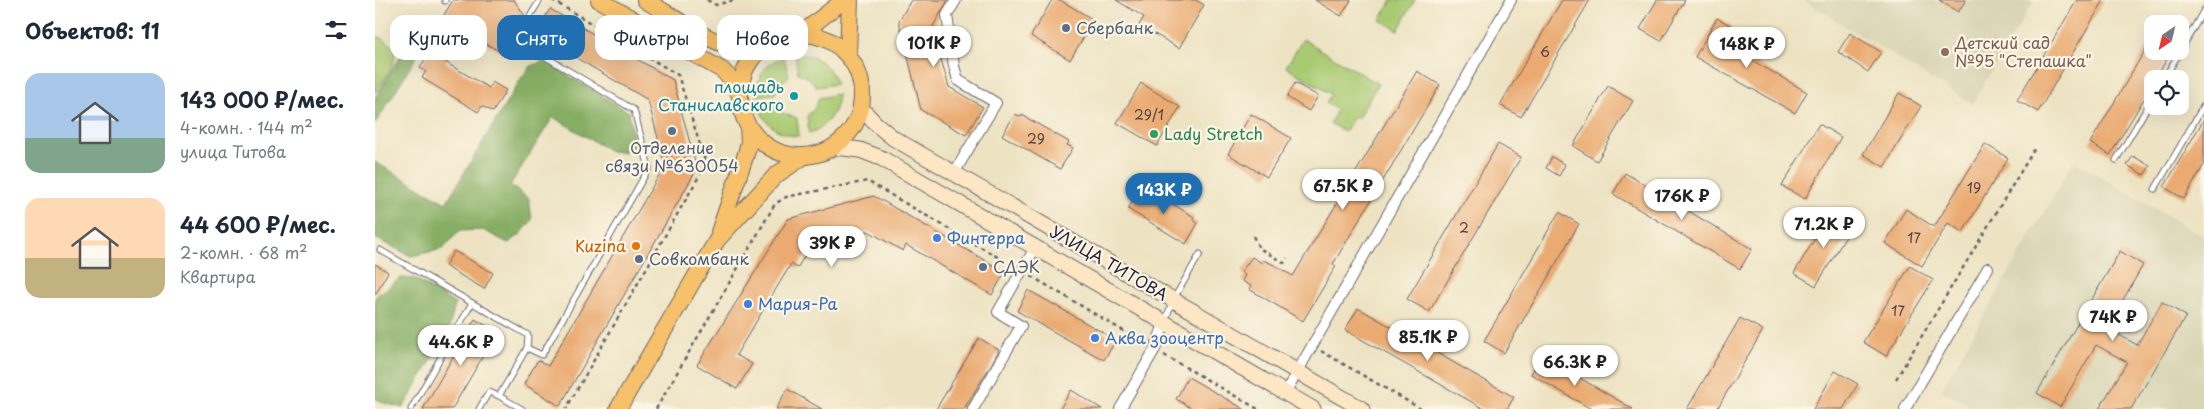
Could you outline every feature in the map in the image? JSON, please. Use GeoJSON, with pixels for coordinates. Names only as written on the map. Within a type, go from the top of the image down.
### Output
{"type":"FeatureCollection","features":[{"type":"Feature","properties":{"kind":"main road"},"geometry":{"type":"LineString","coordinates":[[599,0],[722,70],[732,80],[740,95],[748,126],[749,142],[717,240],[619,409]]}},
{"type":"Feature","properties":{"kind":"main road"},"geometry":{"type":"LineString","coordinates":[[645,0],[717,39]]}},
{"type":"Feature","properties":{"kind":"main road"},"geometry":{"type":"LineString","coordinates":[[808,28],[844,0]]}},
{"type":"Feature","properties":{"kind":"main road"},"geometry":{"type":"LineString","coordinates":[[848,55],[850,0]]}},
{"type":"Feature","properties":{"kind":"main road"},"geometry":{"type":"LineString","coordinates":[[748,126],[757,138],[772,149],[787,155],[803,157],[821,154],[844,140],[861,108],[863,90],[859,73],[848,55],[827,39],[808,35]]}},
{"type":"Feature","properties":{"kind":"main road"},"geometry":{"type":"LineString","coordinates":[[740,95],[745,70],[751,60]]}},
{"type":"Feature","properties":{"kind":"main road","name":"УЛИЦА ТИТОВА"},"geometry":{"type":"LineString","coordinates":[[861,108],[893,138],[1362,409]]}},
{"type":"Feature","properties":{"kind":"main road","name":"УЛИЦА ТИТОВА"},"geometry":{"type":"LineString","coordinates":[[835,147],[860,150],[881,158],[1313,409]]}},
{"type":"Feature","properties":{"kind":"main road"},"geometry":{"type":"LineString","coordinates":[[717,240],[776,174],[803,157]]}},
{"type":"Feature","properties":{"kind":"street"},"geometry":{"type":"LineString","coordinates":[[954,173],[996,103],[958,80],[954,66],[947,16],[956,0]]}},
{"type":"Feature","properties":{"kind":"street"},"geometry":{"type":"LineString","coordinates":[[1285,393],[1511,0]]}},
{"type":"Feature","properties":{"kind":"street"},"geometry":{"type":"LineString","coordinates":[[973,409],[1021,326],[998,312],[1035,248]]}},
{"type":"Feature","properties":{"kind":"street"},"geometry":{"type":"LineString","coordinates":[[1905,409],[1988,268]]}},
{"type":"Feature","properties":{"kind":"street"},"geometry":{"type":"LineString","coordinates":[[1120,409],[1155,350],[1164,324]]}},
{"type":"Feature","properties":{"kind":"lane"},"geometry":{"type":"LineString","coordinates":[[527,348],[542,355],[649,168],[634,110],[516,39],[539,0]]}},
{"type":"Feature","properties":{"kind":"lane"},"geometry":{"type":"LineString","coordinates":[[2169,70],[2204,10]]}},
{"type":"Feature","properties":{"kind":"lane"},"geometry":{"type":"LineString","coordinates":[[2155,189],[2204,105]]}},
{"type":"Feature","properties":{"kind":"lane"},"geometry":{"type":"LineString","coordinates":[[2116,160],[2144,113]]}},
{"type":"Feature","properties":{"kind":"lane"},"geometry":{"type":"LineString","coordinates":[[380,250],[528,335],[527,348],[499,396]]}},
{"type":"Feature","properties":{"kind":"lane"},"geometry":{"type":"LineString","coordinates":[[1164,324],[1173,300],[1201,254]]}},
{"type":"Feature","properties":{"kind":"lane"},"geometry":{"type":"LineString","coordinates":[[411,409],[472,303]]}},
{"type":"Feature","properties":{"kind":"lane"},"geometry":{"type":"LineString","coordinates":[[479,409],[489,392],[522,409]]}},
{"type":"Feature","properties":{"kind":"path"},"geometry":{"type":"LineString","coordinates":[[707,0],[716,5],[734,0]]}},
{"type":"Feature","properties":{"kind":"path"},"geometry":{"type":"LineString","coordinates":[[1896,379],[2035,148]]}},
{"type":"Feature","properties":{"kind":"path"},"geometry":{"type":"LineString","coordinates":[[656,409],[775,204]]}},
{"type":"Feature","properties":{"kind":"path"},"geometry":{"type":"LineString","coordinates":[[1253,236],[1259,248],[1285,263],[1287,258]]}},
{"type":"Feature","properties":{"kind":"path"},"geometry":{"type":"LineString","coordinates":[[1320,350],[1421,409]]}},
{"type":"Feature","properties":{"kind":"shaded area","name":"Детский сад №95 \"Степашка\""},"geometry":{"type":"Polygon","coordinates":[[[1803,0],[2034,0],[1972,104],[1803,0]]]}},
{"type":"Feature","properties":{"kind":"shaded area"},"geometry":{"type":"Polygon","coordinates":[[[2074,161],[2204,237],[2204,409],[1975,409],[1941,390],[2074,161]]]}},
{"type":"Feature","properties":{"kind":"green space"},"geometry":{"type":"Polygon","coordinates":[[[1392,0],[1415,0],[1398,30],[1380,20],[1392,0]]]}},
{"type":"Feature","properties":{"kind":"green space"},"geometry":{"type":"Polygon","coordinates":[[[375,34],[390,44],[390,60],[394,60],[387,76],[375,93],[375,34]]]}},
{"type":"Feature","properties":{"kind":"green space"},"geometry":{"type":"Polygon","coordinates":[[[1303,39],[1378,84],[1357,119],[1354,117],[1345,132],[1330,123],[1337,110],[1326,103],[1331,94],[1286,67],[1303,39]]]}},
{"type":"Feature","properties":{"kind":"green space"},"geometry":{"type":"Polygon","coordinates":[[[808,56],[815,58],[826,66],[836,84],[817,87],[809,78],[798,73],[796,60],[808,60],[808,56]]]}},
{"type":"Feature","properties":{"kind":"green space"},"geometry":{"type":"Polygon","coordinates":[[[398,60],[414,60],[375,124],[375,98],[398,60]]]}},
{"type":"Feature","properties":{"kind":"green space"},"geometry":{"type":"Polygon","coordinates":[[[785,60],[789,76],[780,84],[775,94],[756,96],[760,77],[772,62],[785,60]]]}},
{"type":"Feature","properties":{"kind":"green space"},"geometry":{"type":"Polygon","coordinates":[[[544,61],[629,112],[634,145],[625,152],[610,151],[553,117],[510,185],[529,199],[532,220],[520,235],[508,243],[483,230],[459,231],[443,249],[411,256],[375,238],[375,162],[446,203],[522,77],[531,66],[544,61]]]}},
{"type":"Feature","properties":{"kind":"green space"},"geometry":{"type":"Polygon","coordinates":[[[838,94],[835,108],[829,119],[821,127],[809,134],[807,116],[815,108],[819,98],[838,94]]]}},
{"type":"Feature","properties":{"kind":"green space"},"geometry":{"type":"Polygon","coordinates":[[[777,105],[784,114],[797,118],[799,136],[786,134],[774,128],[765,119],[759,107],[777,105]]]}},
{"type":"Feature","properties":{"kind":"green space"},"geometry":{"type":"Polygon","coordinates":[[[401,278],[416,279],[455,304],[448,332],[403,408],[384,403],[375,398],[375,297],[401,278]]]}},
{"type":"Feature","properties":{"kind":"building"},"geometry":{"type":"Polygon","coordinates":[[[453,0],[514,0],[524,15],[497,15],[497,50],[487,44],[487,15],[444,15],[453,0]]]}},
{"type":"Feature","properties":{"kind":"building"},"geometry":{"type":"Polygon","coordinates":[[[911,0],[948,0],[932,28],[949,87],[983,107],[966,135],[921,110],[899,21],[911,0]]]}},
{"type":"Feature","properties":{"kind":"building"},"geometry":{"type":"Polygon","coordinates":[[[1052,0],[1060,0],[1094,20],[1070,60],[1031,36],[1052,0]]]}},
{"type":"Feature","properties":{"kind":"building"},"geometry":{"type":"Polygon","coordinates":[[[1116,0],[1196,0],[1204,5],[1179,48],[1139,25],[1144,17],[1116,0]]]}},
{"type":"Feature","properties":{"kind":"building"},"geometry":{"type":"Polygon","coordinates":[[[1315,0],[1351,0],[1341,16],[1315,0]]]}},
{"type":"Feature","properties":{"kind":"building"},"geometry":{"type":"Polygon","coordinates":[[[1562,0],[1590,0],[1521,117],[1500,105],[1562,0]]]}},
{"type":"Feature","properties":{"kind":"building"},"geometry":{"type":"Polygon","coordinates":[[[1657,0],[1685,0],[1661,41],[1640,29],[1657,0]]]}},
{"type":"Feature","properties":{"kind":"building"},"geometry":{"type":"Polygon","coordinates":[[[1939,0],[1966,0],[1958,12],[1939,0]]]}},
{"type":"Feature","properties":{"kind":"building"},"geometry":{"type":"Polygon","coordinates":[[[2077,0],[2104,0],[2038,112],[2017,100],[2077,0]]]}},
{"type":"Feature","properties":{"kind":"building"},"geometry":{"type":"Polygon","coordinates":[[[550,9],[560,15],[546,15],[550,9]]]}},
{"type":"Feature","properties":{"kind":"building"},"geometry":{"type":"Polygon","coordinates":[[[1717,18],[1732,26],[1722,43],[1807,92],[1795,113],[1695,57],[1717,18]]]}},
{"type":"Feature","properties":{"kind":"building"},"geometry":{"type":"Polygon","coordinates":[[[585,29],[595,35],[595,60],[638,60],[673,80],[697,169],[560,406],[524,384],[538,360],[548,366],[665,165],[648,100],[580,60],[585,60],[585,29]]]}},
{"type":"Feature","properties":{"kind":"building"},"geometry":{"type":"Polygon","coordinates":[[[1850,33],[1881,52],[1868,72],[1838,52],[1850,33]]]}},
{"type":"Feature","properties":{"kind":"building"},"geometry":{"type":"Polygon","coordinates":[[[2144,52],[2144,60],[2167,60],[2160,70],[2144,70],[2144,99],[2110,155],[2090,143],[2144,52]]]}},
{"type":"Feature","properties":{"kind":"building"},"geometry":{"type":"Polygon","coordinates":[[[425,60],[446,60],[445,62],[489,88],[492,82],[506,90],[493,112],[482,106],[478,112],[422,78],[426,71],[420,68],[425,60]]]}},
{"type":"Feature","properties":{"kind":"building"},"geometry":{"type":"Polygon","coordinates":[[[1417,71],[1440,85],[1333,264],[1336,266],[1303,321],[1249,289],[1251,286],[1242,281],[1245,275],[1241,272],[1252,257],[1262,263],[1263,260],[1272,264],[1293,276],[1417,71]]]}},
{"type":"Feature","properties":{"kind":"building"},"geometry":{"type":"Polygon","coordinates":[[[1141,83],[1180,107],[1157,146],[1117,123],[1141,83]]]}},
{"type":"Feature","properties":{"kind":"building"},"geometry":{"type":"Polygon","coordinates":[[[1295,83],[1318,96],[1309,111],[1287,97],[1295,83]]]}},
{"type":"Feature","properties":{"kind":"building"},"geometry":{"type":"Polygon","coordinates":[[[1608,86],[1633,101],[1597,161],[1573,146],[1608,86]]]}},
{"type":"Feature","properties":{"kind":"building"},"geometry":{"type":"Polygon","coordinates":[[[1899,93],[1921,106],[1884,167],[1863,154],[1899,93]]]}},
{"type":"Feature","properties":{"kind":"building"},"geometry":{"type":"Polygon","coordinates":[[[1015,114],[1021,117],[1022,115],[1069,142],[1067,145],[1073,148],[1060,169],[1002,135],[1015,114]]]}},
{"type":"Feature","properties":{"kind":"building"},"geometry":{"type":"Polygon","coordinates":[[[1251,114],[1291,138],[1267,177],[1228,154],[1251,114]]]}},
{"type":"Feature","properties":{"kind":"building"},"geometry":{"type":"Polygon","coordinates":[[[2204,119],[2204,165],[2184,199],[2164,187],[2204,119]]]}},
{"type":"Feature","properties":{"kind":"building"},"geometry":{"type":"Polygon","coordinates":[[[1819,124],[1841,137],[1805,199],[1782,186],[1819,124]]]}},
{"type":"Feature","properties":{"kind":"building"},"geometry":{"type":"Polygon","coordinates":[[[1498,144],[1521,157],[1429,312],[1407,299],[1498,144]]]}},
{"type":"Feature","properties":{"kind":"building"},"geometry":{"type":"Polygon","coordinates":[[[1985,144],[2008,158],[1963,232],[1948,223],[1922,266],[1885,243],[1906,209],[1934,227],[1985,144]]]}},
{"type":"Feature","properties":{"kind":"building"},"geometry":{"type":"Polygon","coordinates":[[[2133,156],[2150,166],[2144,175],[2127,165],[2133,156]]]}},
{"type":"Feature","properties":{"kind":"building"},"geometry":{"type":"Polygon","coordinates":[[[1552,157],[1565,165],[1559,176],[1546,168],[1552,157]]]}},
{"type":"Feature","properties":{"kind":"building"},"geometry":{"type":"Polygon","coordinates":[[[1625,173],[1752,249],[1740,269],[1613,194],[1625,173]]]}},
{"type":"Feature","properties":{"kind":"building"},"geometry":{"type":"Polygon","coordinates":[[[1140,188],[1146,192],[1148,189],[1194,217],[1193,220],[1198,223],[1186,244],[1128,209],[1140,188]]]}},
{"type":"Feature","properties":{"kind":"building"},"geometry":{"type":"Polygon","coordinates":[[[874,196],[1005,272],[992,295],[906,245],[903,251],[868,231],[811,246],[797,268],[791,264],[736,355],[752,364],[737,389],[697,365],[788,219],[874,196]]]}},
{"type":"Feature","properties":{"kind":"building"},"geometry":{"type":"Polygon","coordinates":[[[1559,212],[1579,224],[1504,353],[1484,341],[1559,212]]]}},
{"type":"Feature","properties":{"kind":"building"},"geometry":{"type":"Polygon","coordinates":[[[1831,212],[1853,225],[1816,286],[1794,273],[1831,212]]]}},
{"type":"Feature","properties":{"kind":"building"},"geometry":{"type":"Polygon","coordinates":[[[454,251],[493,273],[484,289],[445,266],[454,251]]]}},
{"type":"Feature","properties":{"kind":"building"},"geometry":{"type":"Polygon","coordinates":[[[2120,251],[2143,265],[2107,328],[2137,345],[2162,302],[2186,316],[2131,409],[2099,409],[2127,362],[2096,345],[2060,407],[2037,393],[2120,251]]]}},
{"type":"Feature","properties":{"kind":"building"},"geometry":{"type":"Polygon","coordinates":[[[375,264],[388,272],[375,295],[375,264]]]}},
{"type":"Feature","properties":{"kind":"building"},"geometry":{"type":"Polygon","coordinates":[[[1910,266],[1933,280],[1886,356],[1863,342],[1910,266]]]}},
{"type":"Feature","properties":{"kind":"building"},"geometry":{"type":"Polygon","coordinates":[[[1028,290],[1116,340],[1104,360],[1017,311],[1028,290]]]}},
{"type":"Feature","properties":{"kind":"building"},"geometry":{"type":"Polygon","coordinates":[[[1358,308],[1514,397],[1507,409],[1484,409],[1345,330],[1358,308]]]}},
{"type":"Feature","properties":{"kind":"building"},"geometry":{"type":"Polygon","coordinates":[[[1740,318],[1763,330],[1717,409],[1687,409],[1740,318]]]}},
{"type":"Feature","properties":{"kind":"building"},"geometry":{"type":"Polygon","coordinates":[[[475,319],[497,332],[452,409],[423,409],[475,319]]]}},
{"type":"Feature","properties":{"kind":"building"},"geometry":{"type":"Polygon","coordinates":[[[979,338],[999,350],[991,365],[964,409],[936,409],[979,338]]]}},
{"type":"Feature","properties":{"kind":"building"},"geometry":{"type":"Polygon","coordinates":[[[1542,356],[1633,409],[1591,409],[1531,374],[1542,356]]]}},
{"type":"Feature","properties":{"kind":"building"},"geometry":{"type":"Polygon","coordinates":[[[1835,371],[1858,384],[1843,409],[1813,409],[1835,371]]]}},
{"type":"Feature","properties":{"kind":"building"},"geometry":{"type":"Polygon","coordinates":[[[1188,377],[1244,409],[1193,409],[1176,399],[1188,377]]]}},
{"type":"Feature","properties":{"kind":"building"},"geometry":{"type":"Polygon","coordinates":[[[787,389],[822,409],[776,409],[787,389]]]}},
{"type":"Feature","properties":{"kind":"building"},"geometry":{"type":"Polygon","coordinates":[[[1071,390],[1102,409],[1060,409],[1071,390]]]}},
{"type":"Feature","properties":{"kind":"place","name":"Сбербанк"},"geometry":{"type":"Point","coordinates":[1066,28]}},
{"type":"Feature","properties":{"kind":"place","name":"Детский сад №95 \"Степашка\""},"geometry":{"type":"Point","coordinates":[1945,52]}},
{"type":"Feature","properties":{"kind":"place","name":"площадь Станиславского"},"geometry":{"type":"Point","coordinates":[794,96]}},
{"type":"Feature","properties":{"kind":"place","name":"Отделение связи №630054"},"geometry":{"type":"Point","coordinates":[672,131]}},
{"type":"Feature","properties":{"kind":"place","name":"Lady Stretch"},"geometry":{"type":"Point","coordinates":[1154,134]}},
{"type":"Feature","properties":{"kind":"place","name":"Финтерра"},"geometry":{"type":"Point","coordinates":[937,238]}},
{"type":"Feature","properties":{"kind":"place","name":"Kuzina"},"geometry":{"type":"Point","coordinates":[636,246]}},
{"type":"Feature","properties":{"kind":"place","name":"Совкомбанк"},"geometry":{"type":"Point","coordinates":[639,259]}},
{"type":"Feature","properties":{"kind":"place","name":"СДЭК"},"geometry":{"type":"Point","coordinates":[983,267]}},
{"type":"Feature","properties":{"kind":"place","name":"Мария-Ра"},"geometry":{"type":"Point","coordinates":[748,304]}},
{"type":"Feature","properties":{"kind":"place","name":"Аква зооцентр"},"geometry":{"type":"Point","coordinates":[1095,338]}}]}
